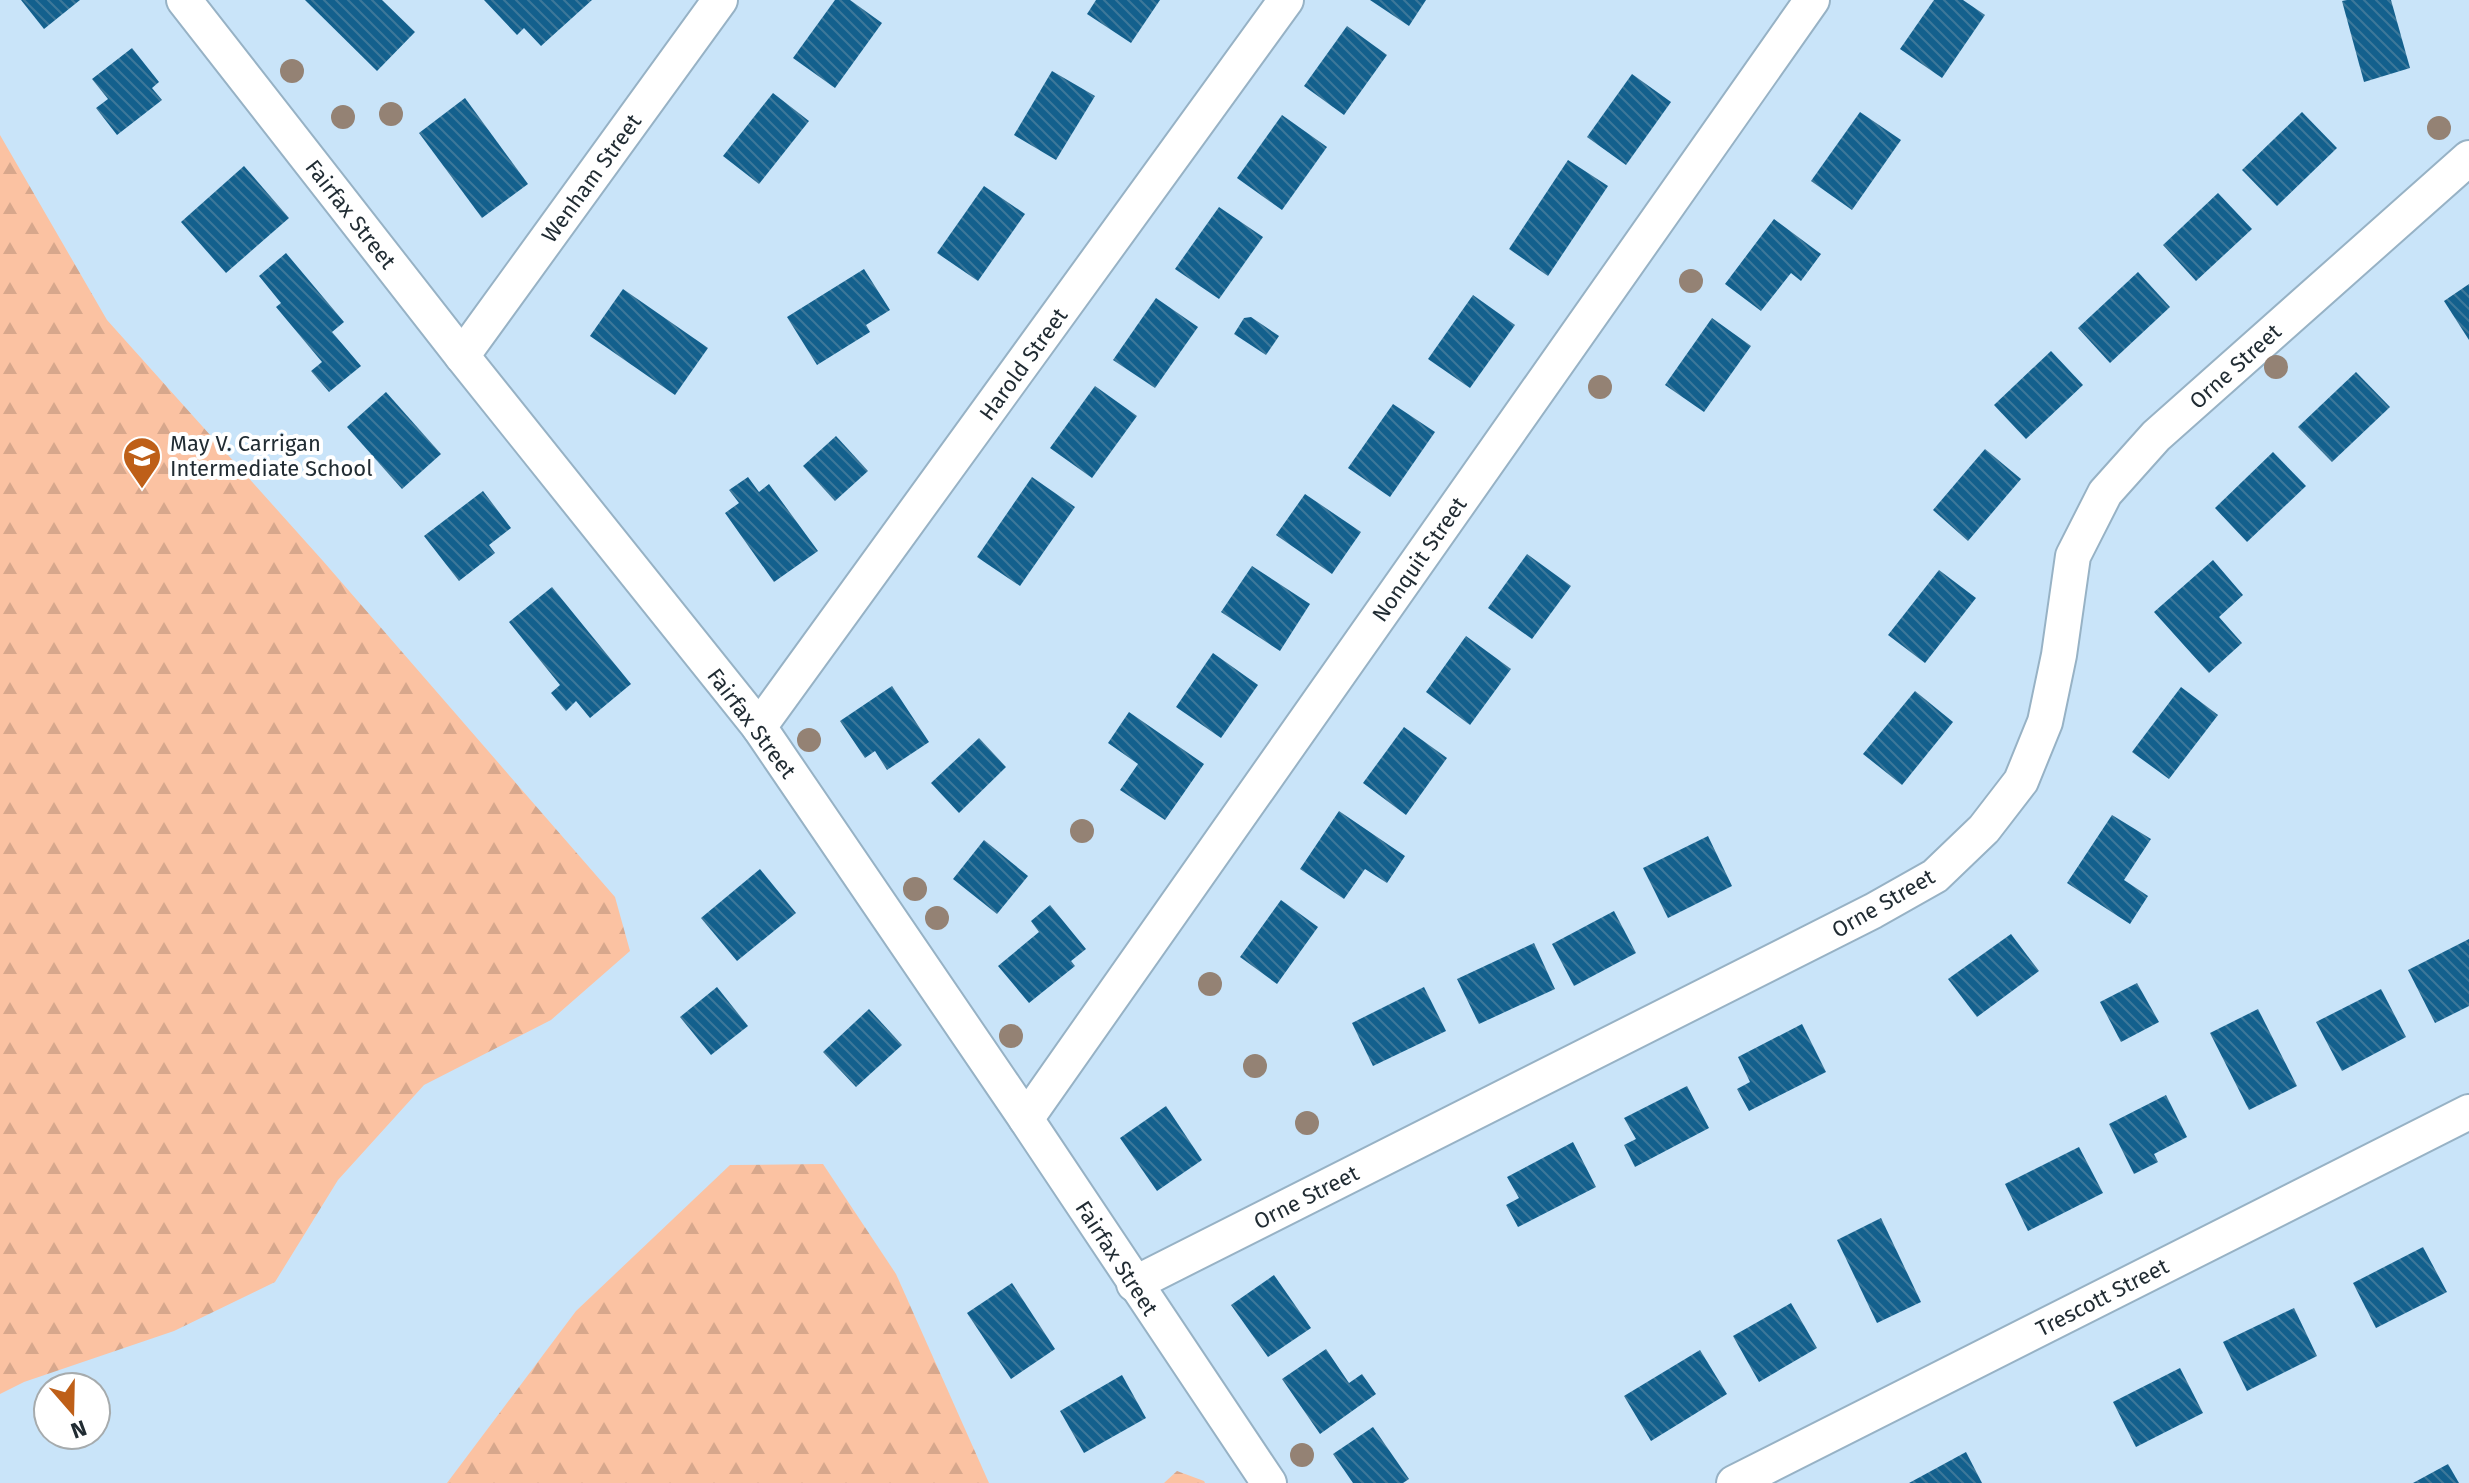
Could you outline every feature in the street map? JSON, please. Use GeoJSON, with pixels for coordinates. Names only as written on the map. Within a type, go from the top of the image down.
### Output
{"type":"FeatureCollection","features":[{"type":"Feature","properties":{"kind":"street","name":"Fairfax Street"},"geometry":{"type":"LineString","coordinates":[[185,0],[462,356],[759,727],[1269,1483]]}},
{"type":"Feature","properties":{"kind":"street","name":"Wenham Street"},"geometry":{"type":"LineString","coordinates":[[462,356],[720,0]]}},
{"type":"Feature","properties":{"kind":"street","name":"Harold Street"},"geometry":{"type":"LineString","coordinates":[[759,727],[1286,0]]}},
{"type":"Feature","properties":{"kind":"street","name":"Nonquit Street"},"geometry":{"type":"LineString","coordinates":[[1026,1119],[1812,0]]}},
{"type":"Feature","properties":{"kind":"street","name":"Orne Street"},"geometry":{"type":"LineString","coordinates":[[1134,1284],[1873,911],[1935,876],[1984,829],[2021,781],[2045,722],[2059,655],[2073,556],[2105,493],[2156,436],[2469,158]]}},
{"type":"Feature","properties":{"kind":"street","name":"Trescott Street"},"geometry":{"type":"LineString","coordinates":[[1734,1483],[2469,1112]]}},
{"type":"Feature","properties":{"kind":"green space","name":"May V. Carrigan Intermediate School"},"geometry":{"type":"Polygon","coordinates":[[[0,135],[107,320],[323,561],[615,897],[630,951],[551,1020],[424,1085],[338,1180],[275,1282],[174,1331],[56,1371],[32,1371],[32,1379],[0,1394],[0,135]]]}},
{"type":"Feature","properties":{"kind":"green space"},"geometry":{"type":"Polygon","coordinates":[[[823,1164],[896,1274],[989,1483],[447,1483],[576,1311],[730,1165],[823,1164]]]}},
{"type":"Feature","properties":{"kind":"green space"},"geometry":{"type":"Polygon","coordinates":[[[1177,1471],[1204,1481],[1205,1483],[1164,1483],[1177,1471]]]}},
{"type":"Feature","properties":{"kind":"building"},"geometry":{"type":"Polygon","coordinates":[[[21,0],[80,0],[44,29],[21,0]]]}},
{"type":"Feature","properties":{"kind":"building"},"geometry":{"type":"Polygon","coordinates":[[[305,0],[382,0],[415,32],[377,71],[305,0]]]}},
{"type":"Feature","properties":{"kind":"building"},"geometry":{"type":"Polygon","coordinates":[[[484,0],[592,0],[541,46],[524,28],[517,35],[484,0]]]}},
{"type":"Feature","properties":{"kind":"building"},"geometry":{"type":"Polygon","coordinates":[[[835,0],[850,0],[882,23],[835,88],[793,58],[835,0]]]}},
{"type":"Feature","properties":{"kind":"building"},"geometry":{"type":"Polygon","coordinates":[[[1096,0],[1160,0],[1131,43],[1087,14],[1096,0]]]}},
{"type":"Feature","properties":{"kind":"building"},"geometry":{"type":"Polygon","coordinates":[[[1370,0],[1426,0],[1409,26],[1370,0]]]}},
{"type":"Feature","properties":{"kind":"building"},"geometry":{"type":"Polygon","coordinates":[[[1934,0],[1963,0],[1985,15],[1942,78],[1900,49],[1934,0]]]}},
{"type":"Feature","properties":{"kind":"building"},"geometry":{"type":"Polygon","coordinates":[[[2391,0],[2410,68],[2364,82],[2342,1],[2391,0]]]}},
{"type":"Feature","properties":{"kind":"building"},"geometry":{"type":"Polygon","coordinates":[[[1347,26],[1387,55],[1344,115],[1304,86],[1347,26]]]}},
{"type":"Feature","properties":{"kind":"building"},"geometry":{"type":"Polygon","coordinates":[[[132,48],[159,82],[152,88],[162,100],[117,135],[96,108],[108,99],[92,79],[132,48]]]}},
{"type":"Feature","properties":{"kind":"building"},"geometry":{"type":"Polygon","coordinates":[[[1052,71],[1095,96],[1056,160],[1014,135],[1052,71]]]}},
{"type":"Feature","properties":{"kind":"building"},"geometry":{"type":"Polygon","coordinates":[[[1632,74],[1671,102],[1626,165],[1587,137],[1632,74]]]}},
{"type":"Feature","properties":{"kind":"building"},"geometry":{"type":"Polygon","coordinates":[[[773,93],[809,121],[759,184],[723,156],[773,93]]]}},
{"type":"Feature","properties":{"kind":"building"},"geometry":{"type":"Polygon","coordinates":[[[465,98],[528,184],[482,218],[419,133],[465,98]]]}},
{"type":"Feature","properties":{"kind":"building"},"geometry":{"type":"Polygon","coordinates":[[[1860,112],[1901,140],[1852,210],[1811,181],[1860,112]]]}},
{"type":"Feature","properties":{"kind":"building"},"geometry":{"type":"Polygon","coordinates":[[[2302,112],[2337,148],[2277,206],[2242,170],[2302,112]]]}},
{"type":"Feature","properties":{"kind":"building"},"geometry":{"type":"Polygon","coordinates":[[[1282,115],[1327,147],[1282,210],[1237,178],[1282,115]]]}},
{"type":"Feature","properties":{"kind":"building"},"geometry":{"type":"Polygon","coordinates":[[[1568,160],[1608,186],[1548,276],[1509,249],[1568,160]]]}},
{"type":"Feature","properties":{"kind":"building"},"geometry":{"type":"Polygon","coordinates":[[[244,166],[289,218],[226,273],[181,222],[244,166]]]}},
{"type":"Feature","properties":{"kind":"building"},"geometry":{"type":"Polygon","coordinates":[[[984,186],[1025,214],[978,281],[937,253],[984,186]]]}},
{"type":"Feature","properties":{"kind":"building"},"geometry":{"type":"Polygon","coordinates":[[[2218,193],[2252,229],[2196,281],[2163,245],[2218,193]]]}},
{"type":"Feature","properties":{"kind":"building"},"geometry":{"type":"Polygon","coordinates":[[[1219,207],[1263,237],[1219,299],[1175,269],[1219,207]]]}},
{"type":"Feature","properties":{"kind":"building"},"geometry":{"type":"Polygon","coordinates":[[[1774,219],[1821,254],[1801,281],[1791,273],[1761,311],[1725,284],[1774,219]]]}},
{"type":"Feature","properties":{"kind":"building"},"geometry":{"type":"Polygon","coordinates":[[[286,253],[344,322],[332,332],[361,366],[329,392],[311,371],[322,362],[276,307],[281,303],[259,276],[286,253]]]}},
{"type":"Feature","properties":{"kind":"building"},"geometry":{"type":"Polygon","coordinates":[[[864,269],[890,310],[866,325],[870,332],[817,365],[787,317],[864,269]]]}},
{"type":"Feature","properties":{"kind":"building"},"geometry":{"type":"Polygon","coordinates":[[[2138,272],[2170,307],[2110,363],[2078,328],[2138,272]]]}},
{"type":"Feature","properties":{"kind":"building"},"geometry":{"type":"Polygon","coordinates":[[[2469,284],[2469,340],[2444,301],[2469,284]]]}},
{"type":"Feature","properties":{"kind":"building"},"geometry":{"type":"Polygon","coordinates":[[[623,289],[708,348],[675,395],[590,336],[623,289]]]}},
{"type":"Feature","properties":{"kind":"building"},"geometry":{"type":"Polygon","coordinates":[[[1473,295],[1515,325],[1470,388],[1428,359],[1473,295]]]}},
{"type":"Feature","properties":{"kind":"building"},"geometry":{"type":"Polygon","coordinates":[[[1156,298],[1198,327],[1155,388],[1113,360],[1156,298]]]}},
{"type":"Feature","properties":{"kind":"building"},"geometry":{"type":"Polygon","coordinates":[[[1251,317],[1279,336],[1266,355],[1234,334],[1244,318],[1251,317]]]}},
{"type":"Feature","properties":{"kind":"building"},"geometry":{"type":"Polygon","coordinates":[[[1712,318],[1751,346],[1704,412],[1665,385],[1712,318]]]}},
{"type":"Feature","properties":{"kind":"building"},"geometry":{"type":"Polygon","coordinates":[[[2051,351],[2083,385],[2026,439],[1994,405],[2051,351]]]}},
{"type":"Feature","properties":{"kind":"building"},"geometry":{"type":"Polygon","coordinates":[[[2356,372],[2390,407],[2332,462],[2298,427],[2356,372]]]}},
{"type":"Feature","properties":{"kind":"building"},"geometry":{"type":"Polygon","coordinates":[[[1095,386],[1137,416],[1092,478],[1050,448],[1095,386]]]}},
{"type":"Feature","properties":{"kind":"building"},"geometry":{"type":"Polygon","coordinates":[[[386,392],[441,454],[402,489],[347,427],[386,392]]]}},
{"type":"Feature","properties":{"kind":"building"},"geometry":{"type":"Polygon","coordinates":[[[1393,404],[1435,432],[1390,497],[1348,468],[1393,404]]]}},
{"type":"Feature","properties":{"kind":"building"},"geometry":{"type":"Polygon","coordinates":[[[836,436],[868,471],[835,501],[803,466],[836,436]]]}},
{"type":"Feature","properties":{"kind":"building"},"geometry":{"type":"Polygon","coordinates":[[[1985,449],[2021,479],[1968,541],[1933,510],[1985,449]]]}},
{"type":"Feature","properties":{"kind":"building"},"geometry":{"type":"Polygon","coordinates":[[[2273,452],[2306,486],[2247,542],[2215,508],[2273,452]]]}},
{"type":"Feature","properties":{"kind":"building"},"geometry":{"type":"Polygon","coordinates":[[[748,477],[759,492],[769,484],[818,551],[774,582],[725,513],[739,503],[729,490],[748,477]]]}},
{"type":"Feature","properties":{"kind":"building"},"geometry":{"type":"Polygon","coordinates":[[[1032,477],[1075,507],[1020,586],[977,557],[1032,477]]]}},
{"type":"Feature","properties":{"kind":"building"},"geometry":{"type":"Polygon","coordinates":[[[483,491],[511,528],[489,545],[495,553],[459,581],[424,536],[483,491]]]}},
{"type":"Feature","properties":{"kind":"building"},"geometry":{"type":"Polygon","coordinates":[[[1305,494],[1361,532],[1332,574],[1276,535],[1305,494]]]}},
{"type":"Feature","properties":{"kind":"building"},"geometry":{"type":"Polygon","coordinates":[[[1527,554],[1571,586],[1532,639],[1488,608],[1527,554]]]}},
{"type":"Feature","properties":{"kind":"building"},"geometry":{"type":"Polygon","coordinates":[[[2213,560],[2243,595],[2219,617],[2242,643],[2209,673],[2154,612],[2213,560]]]}},
{"type":"Feature","properties":{"kind":"building"},"geometry":{"type":"Polygon","coordinates":[[[1252,566],[1310,604],[1280,651],[1221,612],[1252,566]]]}},
{"type":"Feature","properties":{"kind":"building"},"geometry":{"type":"Polygon","coordinates":[[[1939,570],[1976,598],[1925,663],[1888,635],[1939,570]]]}},
{"type":"Feature","properties":{"kind":"building"},"geometry":{"type":"Polygon","coordinates":[[[552,587],[631,684],[590,718],[576,701],[566,711],[551,693],[560,685],[509,622],[552,587]]]}},
{"type":"Feature","properties":{"kind":"building"},"geometry":{"type":"Polygon","coordinates":[[[1466,636],[1511,669],[1470,725],[1426,692],[1466,636]]]}},
{"type":"Feature","properties":{"kind":"building"},"geometry":{"type":"Polygon","coordinates":[[[1213,653],[1258,685],[1221,738],[1176,707],[1213,653]]]}},
{"type":"Feature","properties":{"kind":"building"},"geometry":{"type":"Polygon","coordinates":[[[892,686],[929,742],[887,770],[875,751],[865,758],[840,721],[892,686]]]}},
{"type":"Feature","properties":{"kind":"building"},"geometry":{"type":"Polygon","coordinates":[[[2181,687],[2218,715],[2169,779],[2132,752],[2181,687]]]}},
{"type":"Feature","properties":{"kind":"building"},"geometry":{"type":"Polygon","coordinates":[[[1915,691],[1953,722],[1902,785],[1863,754],[1915,691]]]}},
{"type":"Feature","properties":{"kind":"building"},"geometry":{"type":"Polygon","coordinates":[[[1129,712],[1204,764],[1165,820],[1120,790],[1138,764],[1108,743],[1129,712]]]}},
{"type":"Feature","properties":{"kind":"building"},"geometry":{"type":"Polygon","coordinates":[[[1404,727],[1447,758],[1406,815],[1363,783],[1404,727]]]}},
{"type":"Feature","properties":{"kind":"building"},"geometry":{"type":"Polygon","coordinates":[[[979,738],[1006,767],[959,813],[931,783],[979,738]]]}},
{"type":"Feature","properties":{"kind":"building"},"geometry":{"type":"Polygon","coordinates":[[[1339,811],[1405,856],[1387,883],[1365,869],[1344,899],[1300,869],[1339,811]]]}},
{"type":"Feature","properties":{"kind":"building"},"geometry":{"type":"Polygon","coordinates":[[[2112,815],[2151,839],[2124,880],[2148,896],[2130,924],[2067,883],[2112,815]]]}},
{"type":"Feature","properties":{"kind":"building"},"geometry":{"type":"Polygon","coordinates":[[[1708,836],[1732,886],[1668,918],[1643,868],[1708,836]]]}},
{"type":"Feature","properties":{"kind":"building"},"geometry":{"type":"Polygon","coordinates":[[[984,840],[1028,876],[997,914],[953,879],[984,840]]]}},
{"type":"Feature","properties":{"kind":"building"},"geometry":{"type":"Polygon","coordinates":[[[760,869],[796,913],[737,961],[701,918],[760,869]]]}},
{"type":"Feature","properties":{"kind":"building"},"geometry":{"type":"Polygon","coordinates":[[[1281,900],[1318,927],[1277,984],[1240,957],[1281,900]]]}},
{"type":"Feature","properties":{"kind":"building"},"geometry":{"type":"Polygon","coordinates":[[[1050,905],[1086,949],[1071,961],[1075,966],[1029,1003],[998,966],[1039,932],[1031,921],[1050,905]]]}},
{"type":"Feature","properties":{"kind":"building"},"geometry":{"type":"Polygon","coordinates":[[[1614,911],[1636,953],[1574,986],[1552,944],[1614,911]]]}},
{"type":"Feature","properties":{"kind":"building"},"geometry":{"type":"Polygon","coordinates":[[[2011,934],[2039,971],[1977,1017],[1948,979],[2011,934]]]}},
{"type":"Feature","properties":{"kind":"building"},"geometry":{"type":"Polygon","coordinates":[[[2469,939],[2469,1006],[2435,1023],[2408,970],[2469,939]]]}},
{"type":"Feature","properties":{"kind":"building"},"geometry":{"type":"Polygon","coordinates":[[[1534,943],[1555,989],[1479,1024],[1457,979],[1534,943]]]}},
{"type":"Feature","properties":{"kind":"building"},"geometry":{"type":"Polygon","coordinates":[[[2137,983],[2159,1022],[2121,1042],[2100,1002],[2137,983]]]}},
{"type":"Feature","properties":{"kind":"building"},"geometry":{"type":"Polygon","coordinates":[[[717,987],[748,1026],[711,1055],[680,1017],[717,987]]]}},
{"type":"Feature","properties":{"kind":"building"},"geometry":{"type":"Polygon","coordinates":[[[1424,987],[1446,1031],[1373,1066],[1352,1023],[1424,987]]]}},
{"type":"Feature","properties":{"kind":"building"},"geometry":{"type":"Polygon","coordinates":[[[2381,989],[2406,1037],[2342,1071],[2316,1022],[2381,989]]]}},
{"type":"Feature","properties":{"kind":"building"},"geometry":{"type":"Polygon","coordinates":[[[869,1009],[902,1045],[856,1087],[823,1052],[869,1009]]]}},
{"type":"Feature","properties":{"kind":"building"},"geometry":{"type":"Polygon","coordinates":[[[2258,1009],[2297,1086],[2249,1110],[2210,1033],[2258,1009]]]}},
{"type":"Feature","properties":{"kind":"building"},"geometry":{"type":"Polygon","coordinates":[[[1802,1024],[1826,1072],[1749,1111],[1737,1089],[1750,1082],[1738,1057],[1802,1024]]]}},
{"type":"Feature","properties":{"kind":"building"},"geometry":{"type":"Polygon","coordinates":[[[1687,1086],[1709,1128],[1635,1167],[1624,1145],[1636,1139],[1624,1118],[1687,1086]]]}},
{"type":"Feature","properties":{"kind":"building"},"geometry":{"type":"Polygon","coordinates":[[[2166,1095],[2187,1137],[2154,1154],[2158,1162],[2134,1174],[2109,1124],[2166,1095]]]}},
{"type":"Feature","properties":{"kind":"building"},"geometry":{"type":"Polygon","coordinates":[[[1166,1106],[1202,1160],[1157,1191],[1120,1138],[1166,1106]]]}},
{"type":"Feature","properties":{"kind":"building"},"geometry":{"type":"Polygon","coordinates":[[[1573,1142],[1596,1187],[1518,1227],[1506,1205],[1519,1198],[1507,1177],[1573,1142]]]}},
{"type":"Feature","properties":{"kind":"building"},"geometry":{"type":"Polygon","coordinates":[[[2079,1147],[2103,1193],[2028,1231],[2005,1184],[2079,1147]]]}},
{"type":"Feature","properties":{"kind":"building"},"geometry":{"type":"Polygon","coordinates":[[[1881,1218],[1921,1302],[1877,1323],[1837,1240],[1881,1218]]]}},
{"type":"Feature","properties":{"kind":"building"},"geometry":{"type":"Polygon","coordinates":[[[2423,1247],[2447,1292],[2376,1328],[2353,1283],[2423,1247]]]}},
{"type":"Feature","properties":{"kind":"building"},"geometry":{"type":"Polygon","coordinates":[[[1274,1275],[1311,1328],[1268,1357],[1231,1305],[1274,1275]]]}},
{"type":"Feature","properties":{"kind":"building"},"geometry":{"type":"Polygon","coordinates":[[[1012,1283],[1055,1349],[1011,1379],[967,1313],[1012,1283]]]}},
{"type":"Feature","properties":{"kind":"building"},"geometry":{"type":"Polygon","coordinates":[[[1791,1303],[1817,1348],[1759,1382],[1733,1336],[1791,1303]]]}},
{"type":"Feature","properties":{"kind":"building"},"geometry":{"type":"Polygon","coordinates":[[[2294,1308],[2317,1356],[2247,1391],[2223,1342],[2294,1308]]]}},
{"type":"Feature","properties":{"kind":"building"},"geometry":{"type":"Polygon","coordinates":[[[1326,1349],[1349,1383],[1362,1374],[1376,1394],[1320,1434],[1282,1379],[1326,1349]]]}},
{"type":"Feature","properties":{"kind":"building"},"geometry":{"type":"Polygon","coordinates":[[[1700,1350],[1727,1394],[1651,1441],[1624,1396],[1700,1350]]]}},
{"type":"Feature","properties":{"kind":"building"},"geometry":{"type":"Polygon","coordinates":[[[2180,1368],[2203,1413],[2136,1447],[2113,1402],[2180,1368]]]}},
{"type":"Feature","properties":{"kind":"building"},"geometry":{"type":"Polygon","coordinates":[[[1122,1375],[1146,1418],[1084,1453],[1060,1411],[1122,1375]]]}},
{"type":"Feature","properties":{"kind":"building"},"geometry":{"type":"Polygon","coordinates":[[[1373,1427],[1409,1479],[1403,1483],[1353,1483],[1333,1454],[1373,1427]]]}},
{"type":"Feature","properties":{"kind":"building"},"geometry":{"type":"Polygon","coordinates":[[[1966,1452],[1982,1483],[1909,1483],[1966,1452]]]}},
{"type":"Feature","properties":{"kind":"building"},"geometry":{"type":"Polygon","coordinates":[[[2448,1464],[2459,1483],[2413,1483],[2448,1464]]]}},
{"type":"Feature","properties":{"kind":"place","name":"May V. Carrigan Intermediate School"},"geometry":{"type":"Point","coordinates":[142,490]}}]}
